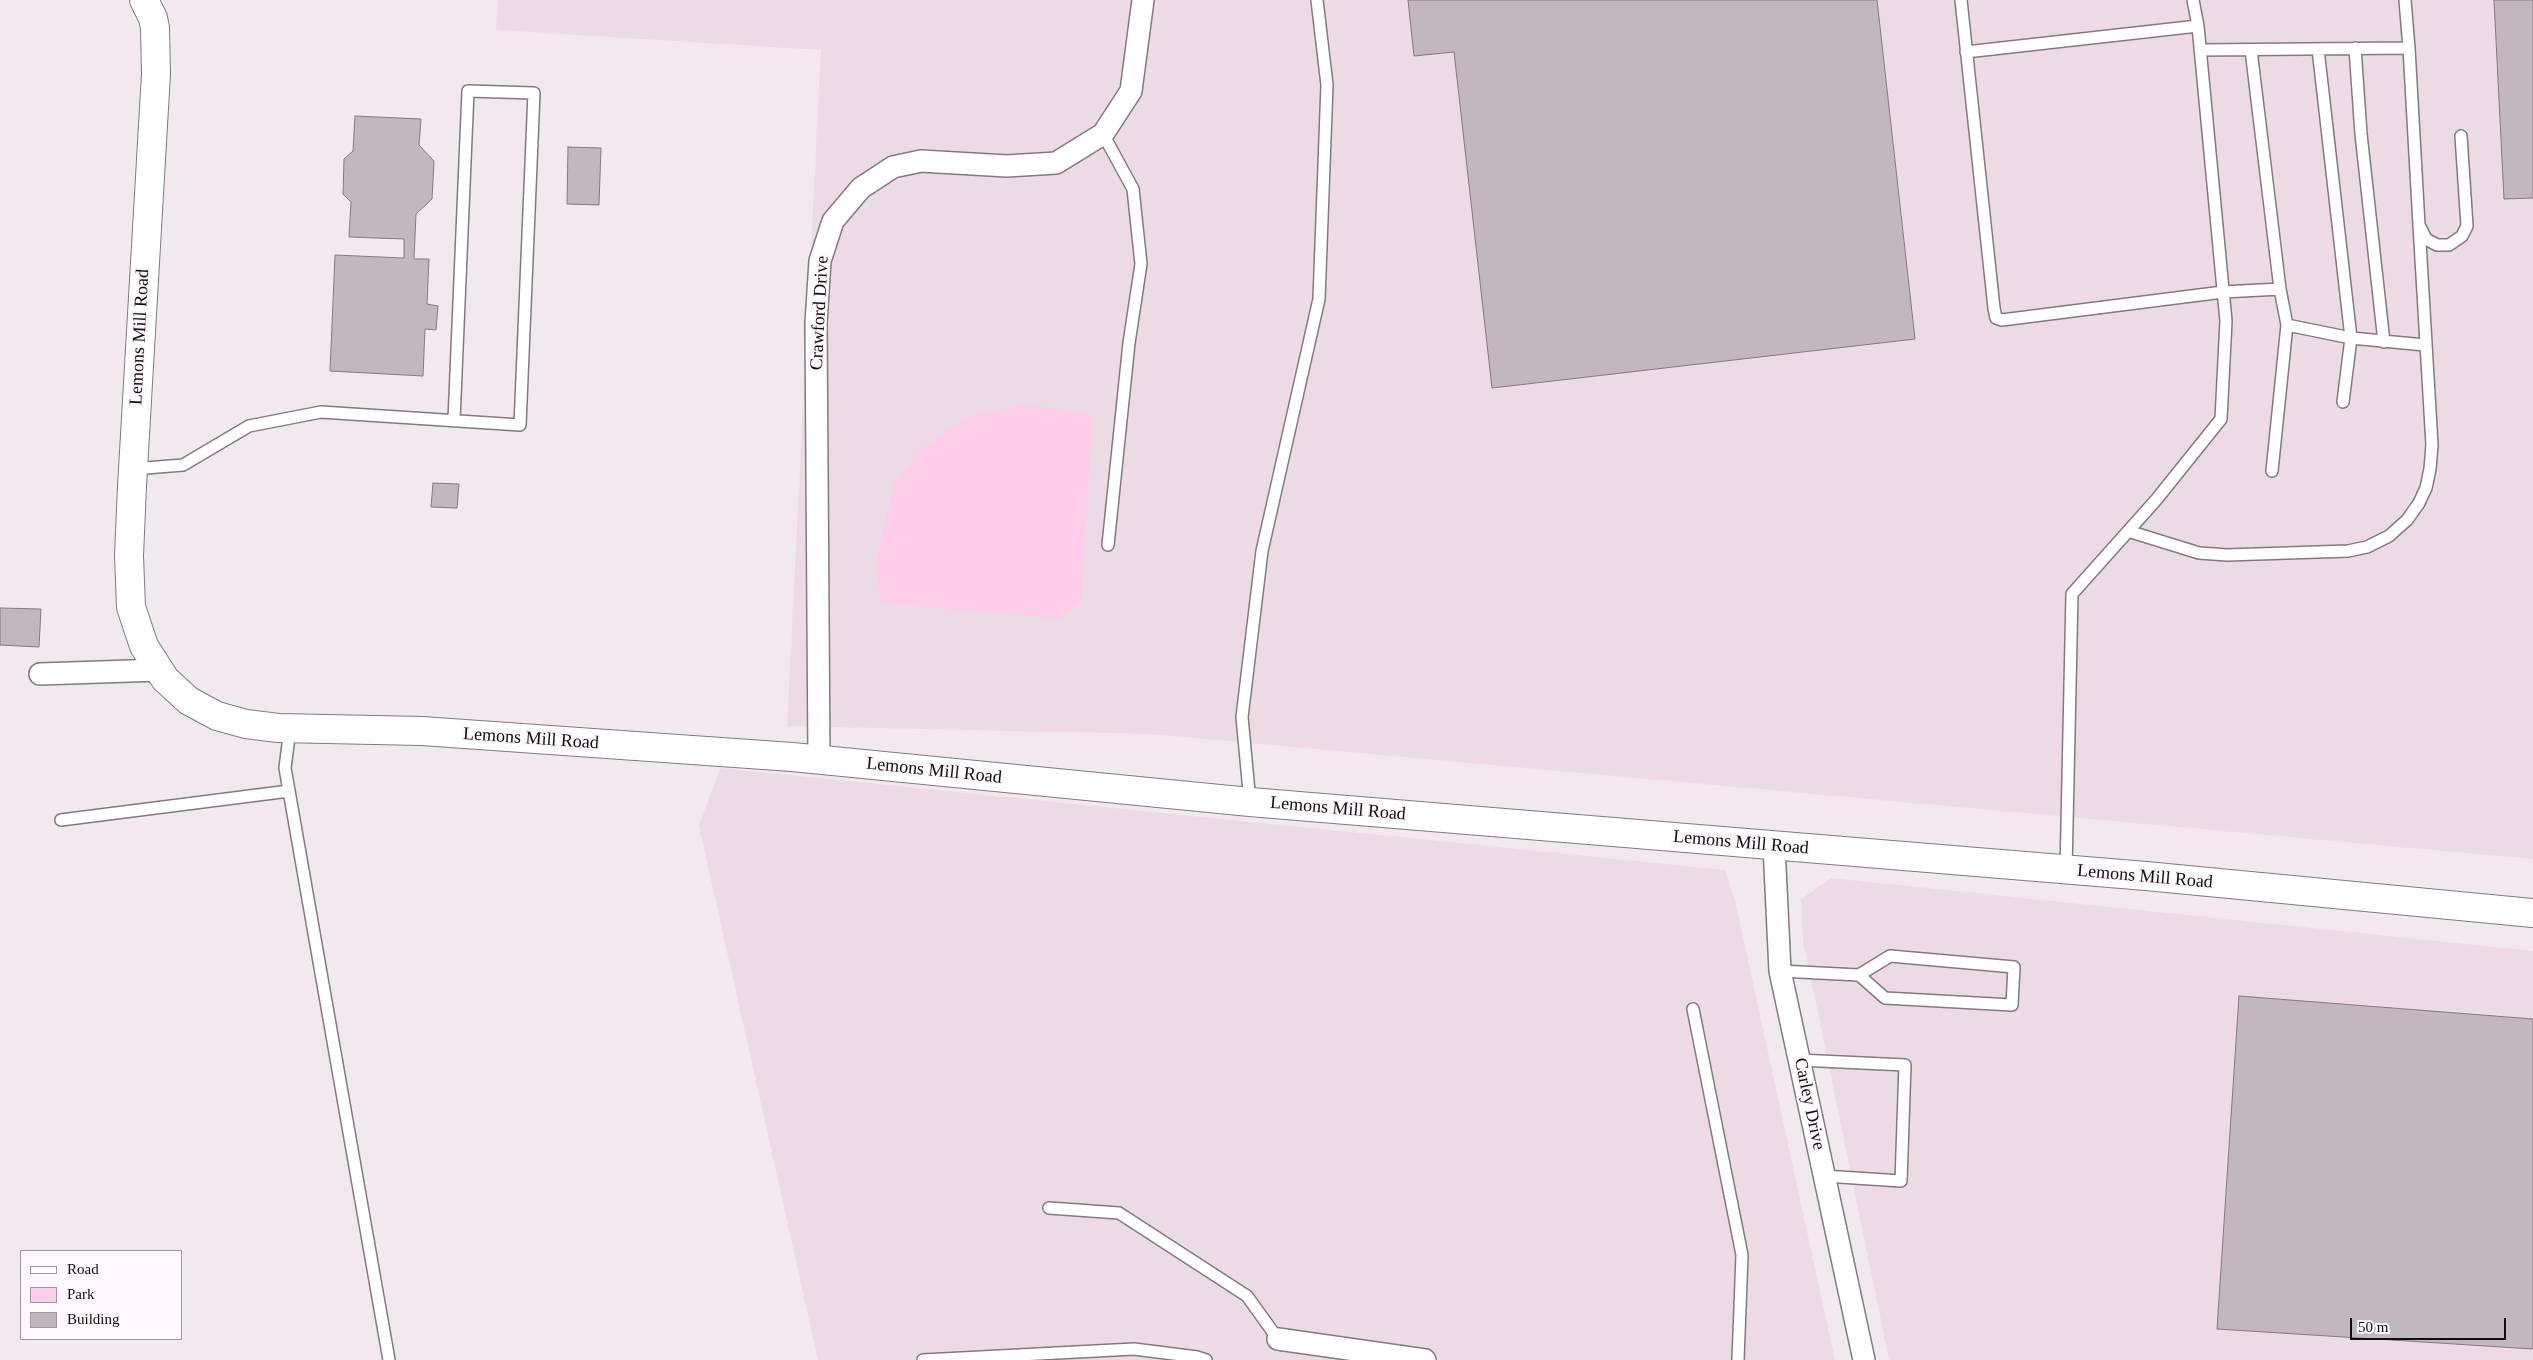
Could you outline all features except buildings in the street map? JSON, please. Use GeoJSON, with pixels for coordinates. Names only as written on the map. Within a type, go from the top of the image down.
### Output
{"type":"FeatureCollection","features":[{"type":"Feature","properties":{"kind":"street","name":"Lemons Mill Road"},"geometry":{"type":"LineString","coordinates":[[144,0],[153,18],[155,28],[156,74],[133,469],[129,556],[131,607],[139,634],[160,670],[177,691],[190,701],[217,716],[246,724],[290,728],[422,731],[820,760],[1250,802],[2066,870],[2533,913]]}},
{"type":"Feature","properties":{"kind":"street","name":"Crawford Drive"},"geometry":{"type":"LineString","coordinates":[[820,760],[816,323],[820,261],[833,221],[861,188],[893,167],[921,161],[1007,166],[1056,163],[1104,134],[1131,91],[1143,0]]}},
{"type":"Feature","properties":{"kind":"street"},"geometry":{"type":"LineString","coordinates":[[40,674],[160,670]]}},
{"type":"Feature","properties":{"kind":"street","name":"Carley Drive"},"geometry":{"type":"LineString","coordinates":[[1774,846],[1780,971],[1864,1360]]}},
{"type":"Feature","properties":{"kind":"street"},"geometry":{"type":"LineString","coordinates":[[1278,1339],[1425,1360]]}},
{"type":"Feature","properties":{"kind":"lane"},"geometry":{"type":"LineString","coordinates":[[1250,802],[1242,717],[1262,551],[1319,299],[1327,85],[1317,0]]}},
{"type":"Feature","properties":{"kind":"lane"},"geometry":{"type":"LineString","coordinates":[[1960,0],[1996,318],[2002,320],[2223,292],[2280,289]]}},
{"type":"Feature","properties":{"kind":"lane"},"geometry":{"type":"LineString","coordinates":[[2066,870],[2072,594],[2128,531],[2221,419],[2226,321],[2198,26],[2193,0]]}},
{"type":"Feature","properties":{"kind":"lane"},"geometry":{"type":"LineString","coordinates":[[2128,531],[2199,553],[2227,555],[2348,551],[2367,547],[2389,536],[2407,520],[2419,503],[2430,469],[2432,445],[2405,0]]}},
{"type":"Feature","properties":{"kind":"lane"},"geometry":{"type":"LineString","coordinates":[[1966,52],[2198,26]]}},
{"type":"Feature","properties":{"kind":"lane"},"geometry":{"type":"LineString","coordinates":[[2355,48],[2361,134],[2384,342]]}},
{"type":"Feature","properties":{"kind":"lane"},"geometry":{"type":"LineString","coordinates":[[2200,50],[2409,48]]}},
{"type":"Feature","properties":{"kind":"lane"},"geometry":{"type":"LineString","coordinates":[[2318,49],[2351,338],[2343,402]]}},
{"type":"Feature","properties":{"kind":"lane"},"geometry":{"type":"LineString","coordinates":[[2251,50],[2280,289],[2287,325],[2272,471]]}},
{"type":"Feature","properties":{"kind":"lane"},"geometry":{"type":"LineString","coordinates":[[133,469],[184,465],[249,426],[321,412],[520,425],[534,93],[468,92],[454,420]]}},
{"type":"Feature","properties":{"kind":"lane"},"geometry":{"type":"LineString","coordinates":[[1104,134],[1133,189],[1140,264],[1128,353],[1108,545]]}},
{"type":"Feature","properties":{"kind":"lane"},"geometry":{"type":"LineString","coordinates":[[2419,226],[2426,238],[2437,245],[2449,245],[2462,236],[2467,226],[2461,136]]}},
{"type":"Feature","properties":{"kind":"lane"},"geometry":{"type":"LineString","coordinates":[[2287,325],[2351,338],[2425,345]]}},
{"type":"Feature","properties":{"kind":"lane"},"geometry":{"type":"LineString","coordinates":[[290,728],[285,768],[389,1360]]}},
{"type":"Feature","properties":{"kind":"lane"},"geometry":{"type":"LineString","coordinates":[[61,820],[289,791]]}},
{"type":"Feature","properties":{"kind":"lane"},"geometry":{"type":"LineString","coordinates":[[1780,971],[1859,975],[1890,956],[2014,967],[2012,1005],[1885,998],[1859,975]]}},
{"type":"Feature","properties":{"kind":"lane"},"geometry":{"type":"LineString","coordinates":[[1693,1009],[1742,1255],[1738,1360]]}},
{"type":"Feature","properties":{"kind":"lane"},"geometry":{"type":"LineString","coordinates":[[1799,1060],[1905,1065],[1901,1181],[1824,1176]]}},
{"type":"Feature","properties":{"kind":"lane"},"geometry":{"type":"LineString","coordinates":[[1049,1208],[1119,1213],[1247,1296],[1278,1339]]}},
{"type":"Feature","properties":{"kind":"lane"},"geometry":{"type":"LineString","coordinates":[[923,1360],[1134,1349],[1197,1356],[1206,1360]]}},
{"type":"Feature","properties":{"kind":"shaded area"},"geometry":{"type":"Polygon","coordinates":[[[498,0],[2533,0],[2533,859],[1150,734],[787,726],[821,50],[496,30],[498,0]]]}},
{"type":"Feature","properties":{"kind":"shaded area"},"geometry":{"type":"Polygon","coordinates":[[[720,768],[1725,870],[1735,900],[1835,1360],[818,1360],[699,826],[720,768]]]}},
{"type":"Feature","properties":{"kind":"shaded area"},"geometry":{"type":"Polygon","coordinates":[[[1831,878],[2533,951],[2533,1360],[1889,1360],[1803,940],[1801,899],[1831,878]]]}},
{"type":"Feature","properties":{"kind":"green space"},"geometry":{"type":"Polygon","coordinates":[[[1022,405],[1063,409],[1093,417],[1081,601],[1062,619],[881,603],[876,563],[893,486],[922,449],[966,418],[1022,405]]]}}]}
